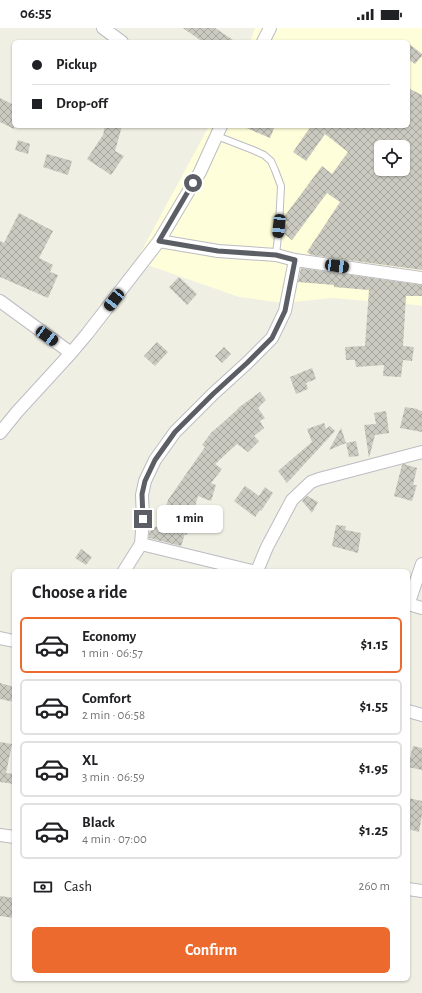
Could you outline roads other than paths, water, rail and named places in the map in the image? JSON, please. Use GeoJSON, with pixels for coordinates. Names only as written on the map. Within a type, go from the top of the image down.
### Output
{"type":"FeatureCollection","features":[{"type":"Feature","properties":{"kind":"street"},"geometry":{"type":"LineString","coordinates":[[103,28],[119,40]]}},
{"type":"Feature","properties":{"kind":"street"},"geometry":{"type":"LineString","coordinates":[[264,40],[270,28]]}},
{"type":"Feature","properties":{"kind":"street"},"geometry":{"type":"LineString","coordinates":[[0,433],[92,328],[159,241],[200,172],[219,131]]}},
{"type":"Feature","properties":{"kind":"street"},"geometry":{"type":"LineString","coordinates":[[159,241],[218,251],[276,255],[295,260],[422,278]]}},
{"type":"Feature","properties":{"kind":"street"},"geometry":{"type":"LineString","coordinates":[[125,569],[141,544],[143,519],[142,494],[145,481],[155,460],[175,432],[272,338],[285,311],[295,260]]}},
{"type":"Feature","properties":{"kind":"street"},"geometry":{"type":"LineString","coordinates":[[0,302],[71,353]]}},
{"type":"Feature","properties":{"kind":"street"},"geometry":{"type":"LineString","coordinates":[[259,569],[267,547],[292,500],[311,482],[422,452]]}},
{"type":"Feature","properties":{"kind":"street"},"geometry":{"type":"LineString","coordinates":[[141,544],[244,569]]}},
{"type":"Feature","properties":{"kind":"street"},"geometry":{"type":"LineString","coordinates":[[410,598],[422,564]]}},
{"type":"Feature","properties":{"kind":"street"},"geometry":{"type":"LineString","coordinates":[[410,605],[422,608]]}},
{"type":"Feature","properties":{"kind":"street"},"geometry":{"type":"LineString","coordinates":[[0,638],[12,641]]}},
{"type":"Feature","properties":{"kind":"street"},"geometry":{"type":"LineString","coordinates":[[410,711],[422,714]]}},
{"type":"Feature","properties":{"kind":"street"},"geometry":{"type":"LineString","coordinates":[[0,835],[12,837]]}},
{"type":"Feature","properties":{"kind":"street"},"geometry":{"type":"LineString","coordinates":[[410,889],[422,890]]}},
{"type":"Feature","properties":{"kind":"lane"},"geometry":{"type":"LineString","coordinates":[[219,131],[264,155],[271,161],[276,170],[281,186],[276,255]]}}]}
